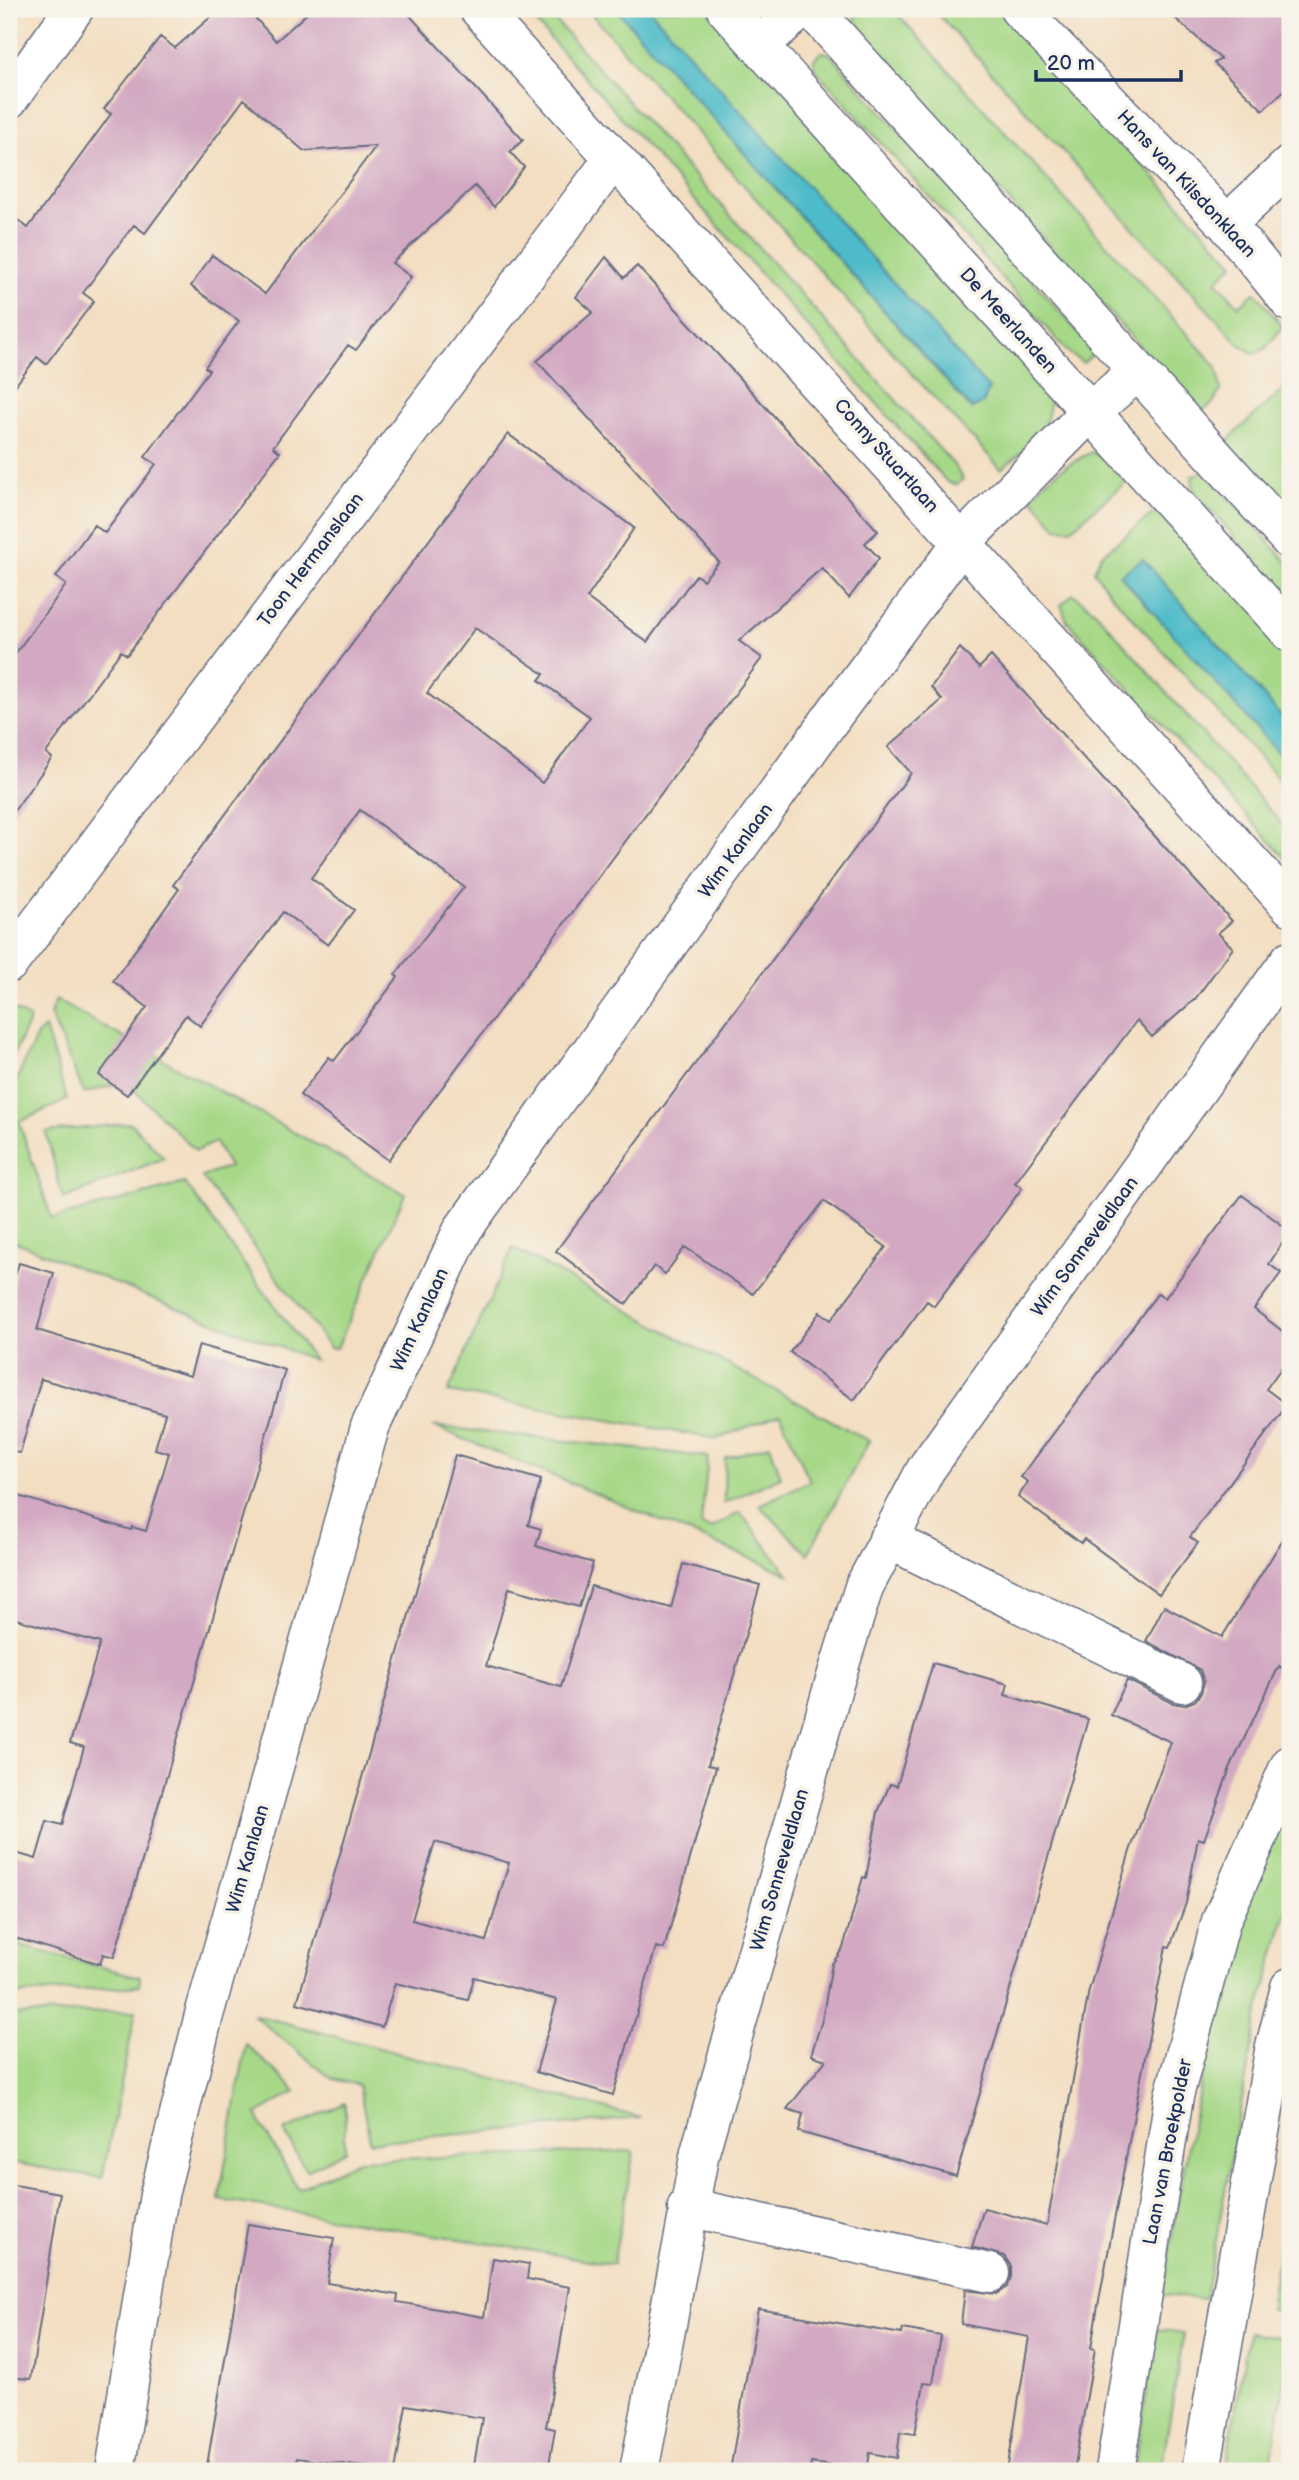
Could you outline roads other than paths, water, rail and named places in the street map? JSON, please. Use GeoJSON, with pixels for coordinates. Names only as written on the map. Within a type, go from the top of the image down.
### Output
{"type":"FeatureCollection","features":[{"type":"Feature","properties":{"kind":"street"},"geometry":{"type":"LineString","coordinates":[[9,99],[74,9]]}},
{"type":"Feature","properties":{"kind":"street","name":"Conny Stuartlaan"},"geometry":{"type":"LineString","coordinates":[[479,9],[963,541],[1290,906]]}},
{"type":"Feature","properties":{"kind":"street","name":"De Meerlanden"},"geometry":{"type":"LineString","coordinates":[[726,9],[1290,632]]}},
{"type":"Feature","properties":{"kind":"street"},"geometry":{"type":"LineString","coordinates":[[758,45],[802,9]]}},
{"type":"Feature","properties":{"kind":"street"},"geometry":{"type":"LineString","coordinates":[[812,9],[1290,540]]}},
{"type":"Feature","properties":{"kind":"street","name":"Hans van Kilsdonklaan"},"geometry":{"type":"LineString","coordinates":[[1019,9],[1227,224],[1290,302]]}},
{"type":"Feature","properties":{"kind":"street","name":"Toon Hermanslaan"},"geometry":{"type":"LineString","coordinates":[[9,963],[614,158]]}},
{"type":"Feature","properties":{"kind":"street"},"geometry":{"type":"LineString","coordinates":[[1227,224],[1290,165]]}},
{"type":"Feature","properties":{"kind":"street","name":"Wim Kanlaan"},"geometry":{"type":"LineString","coordinates":[[115,2471],[165,2171],[204,2015],[370,1427],[463,1229],[840,705],[963,541],[1090,412],[1137,372]]}},
{"type":"Feature","properties":{"kind":"street","name":"Wim Sonneveldlaan"},"geometry":{"type":"LineString","coordinates":[[639,2471],[687,2207],[736,2022],[864,1587],[926,1469],[1290,960]]}},
{"type":"Feature","properties":{"kind":"street"},"geometry":{"type":"LineString","coordinates":[[888,1539],[1182,1683]]}},
{"type":"Feature","properties":{"kind":"street","name":"Laan van Broekpolder"},"geometry":{"type":"LineString","coordinates":[[1115,2471],[1174,2096],[1221,1921],[1290,1766]]}},
{"type":"Feature","properties":{"kind":"street"},"geometry":{"type":"LineString","coordinates":[[1201,2471],[1274,2051],[1290,1987]]}},
{"type":"Feature","properties":{"kind":"street"},"geometry":{"type":"LineString","coordinates":[[687,2207],[990,2273]]}},
{"type":"Feature","properties":{"kind":"water"},"geometry":{"type":"Polygon","coordinates":[[[616,9],[649,9],[989,389],[983,403],[972,409],[616,9]]]}},
{"type":"Feature","properties":{"kind":"water"},"geometry":{"type":"Polygon","coordinates":[[[1143,559],[1290,726],[1290,766],[1120,575],[1143,559]]]}}]}
